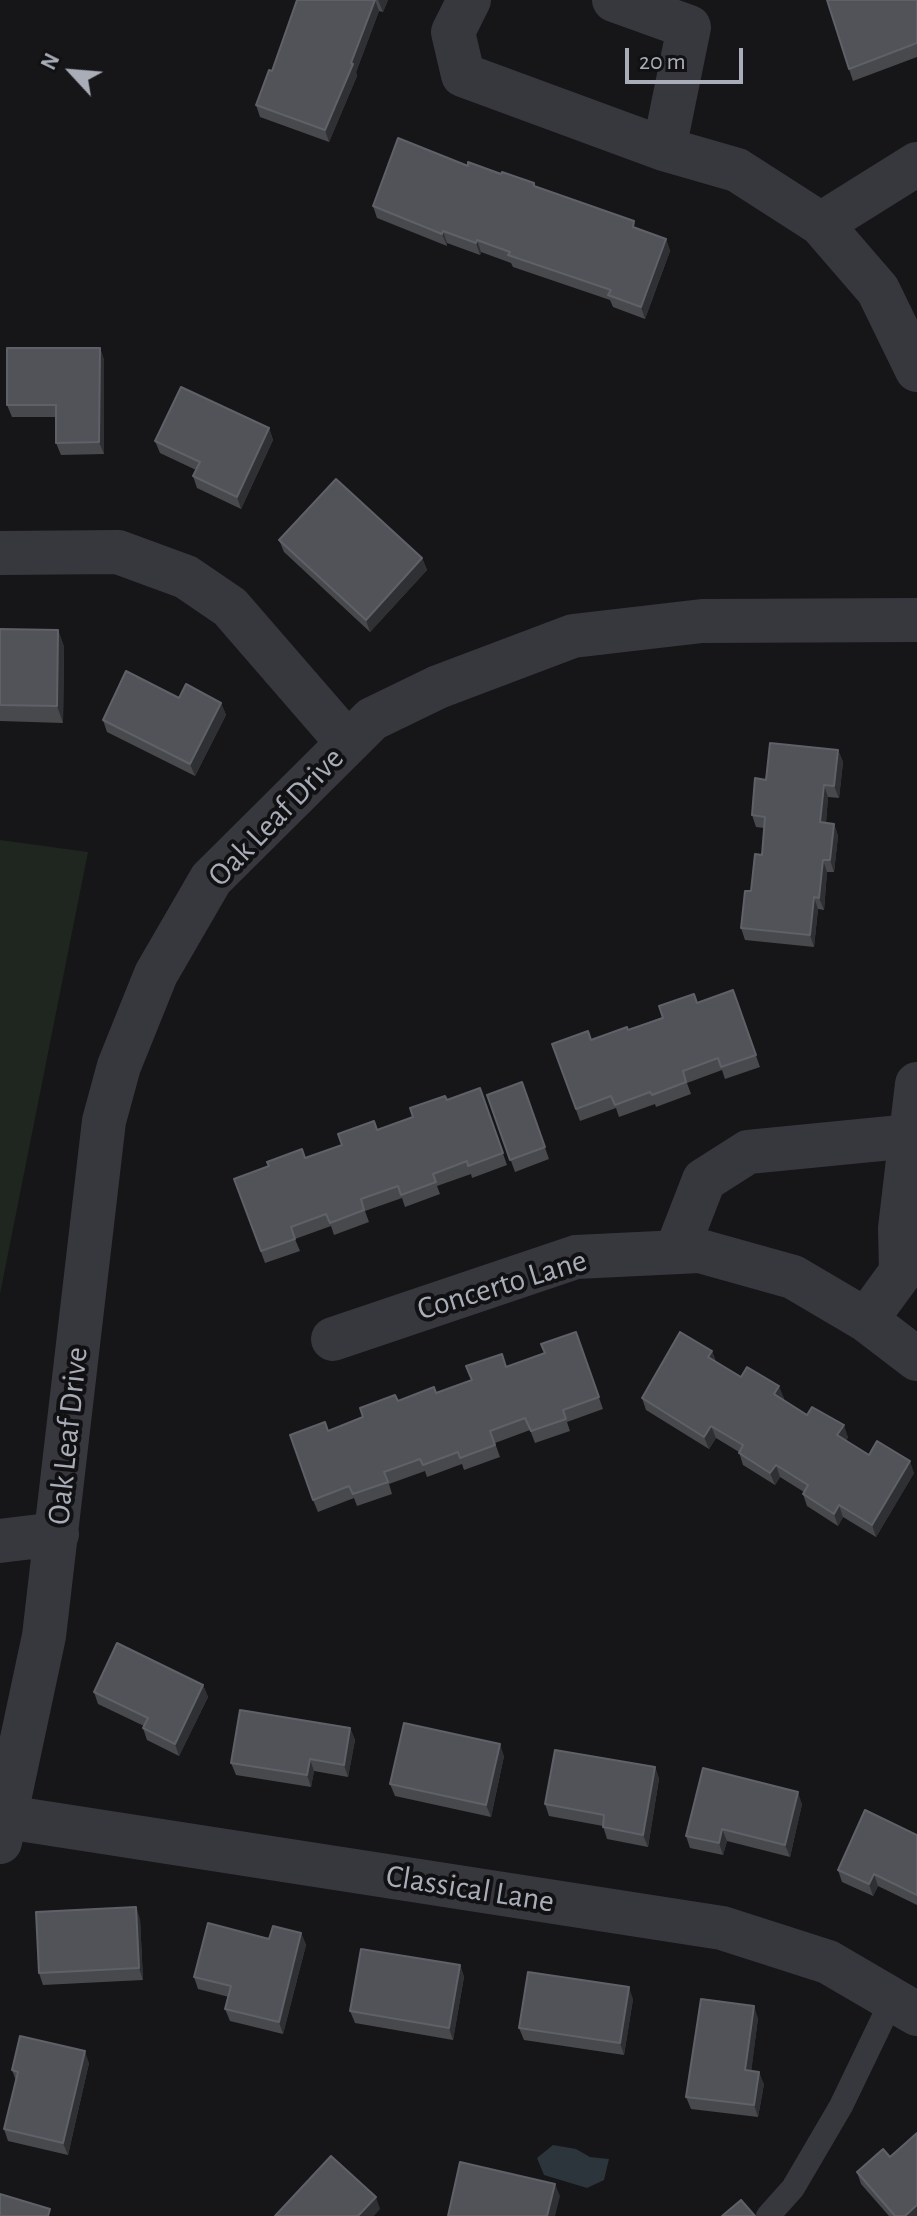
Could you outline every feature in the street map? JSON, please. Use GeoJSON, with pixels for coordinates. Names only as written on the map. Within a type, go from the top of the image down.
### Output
{"type":"FeatureCollection","features":[{"type":"Feature","properties":{"kind":"street"},"geometry":{"type":"LineString","coordinates":[[469,0],[453,32],[463,75],[664,149],[737,170],[821,224],[878,290],[917,370]]}},
{"type":"Feature","properties":{"kind":"street"},"geometry":{"type":"LineString","coordinates":[[614,0],[689,27],[664,149]]}},
{"type":"Feature","properties":{"kind":"street"},"geometry":{"type":"LineString","coordinates":[[821,224],[917,164]]}},
{"type":"Feature","properties":{"kind":"street"},"geometry":{"type":"LineString","coordinates":[[0,553],[118,552],[186,577],[230,607],[347,742]]}},
{"type":"Feature","properties":{"kind":"street","name":"Oak Leaf Drive"},"geometry":{"type":"LineString","coordinates":[[2,1825],[44,1636],[104,1121],[119,1066],[156,974],[211,879],[372,719],[438,687],[573,636],[702,621],[917,620]]}},
{"type":"Feature","properties":{"kind":"street"},"geometry":{"type":"LineString","coordinates":[[866,1320],[901,1272],[900,1228],[917,1084]]}},
{"type":"Feature","properties":{"kind":"street"},"geometry":{"type":"LineString","coordinates":[[676,1252],[704,1180],[748,1152],[911,1136]]}},
{"type":"Feature","properties":{"kind":"street","name":"Concerto Lane"},"geometry":{"type":"LineString","coordinates":[[333,1339],[576,1257],[700,1251],[793,1277],[866,1320],[917,1359]]}},
{"type":"Feature","properties":{"kind":"street"},"geometry":{"type":"LineString","coordinates":[[0,1541],[57,1534]]}},
{"type":"Feature","properties":{"kind":"street","name":"Classical Lane"},"geometry":{"type":"LineString","coordinates":[[2,1825],[722,1928],[828,1962],[905,2007]]}},
{"type":"Feature","properties":{"kind":"lane"},"geometry":{"type":"LineString","coordinates":[[768,2216],[793,2188],[905,2007]]}},
{"type":"Feature","properties":{"kind":"shaded area"},"geometry":{"type":"Polygon","coordinates":[[[0,840],[88,852],[0,1294],[0,840]]]}},
{"type":"Feature","properties":{"kind":"shaded area"},"geometry":{"type":"Polygon","coordinates":[[[553,2145],[576,2149],[590,2157],[609,2159],[604,2180],[587,2188],[544,2175],[537,2158],[553,2145]]]}},
{"type":"Feature","properties":{"kind":"building"},"geometry":{"type":"Polygon","coordinates":[[[297,0],[375,0],[353,64],[325,130],[256,105],[269,70],[272,71],[297,0]]]}},
{"type":"Feature","properties":{"kind":"building"},"geometry":{"type":"Polygon","coordinates":[[[827,0],[917,0],[917,43],[849,69],[827,0]]]}},
{"type":"Feature","properties":{"kind":"building"},"geometry":{"type":"Polygon","coordinates":[[[398,138],[468,166],[468,162],[534,183],[534,186],[634,221],[633,227],[666,239],[641,307],[608,295],[611,290],[508,255],[510,252],[477,240],[476,243],[443,231],[442,234],[373,206],[398,138]]]}},
{"type":"Feature","properties":{"kind":"building"},"geometry":{"type":"Polygon","coordinates":[[[7,348],[100,348],[99,442],[56,443],[56,405],[7,405],[7,348]]]}},
{"type":"Feature","properties":{"kind":"building"},"geometry":{"type":"Polygon","coordinates":[[[181,387],[269,428],[237,497],[193,476],[200,462],[155,441],[181,387]]]}},
{"type":"Feature","properties":{"kind":"building"},"geometry":{"type":"Polygon","coordinates":[[[336,479],[422,558],[366,620],[279,540],[336,479]]]}},
{"type":"Feature","properties":{"kind":"building"},"geometry":{"type":"Polygon","coordinates":[[[0,629],[58,630],[57,706],[0,705],[0,629]]]}},
{"type":"Feature","properties":{"kind":"building"},"geometry":{"type":"Polygon","coordinates":[[[126,671],[179,698],[186,684],[221,703],[190,764],[103,720],[126,671]]]}},
{"type":"Feature","properties":{"kind":"building"},"geometry":{"type":"Polygon","coordinates":[[[770,743],[838,750],[834,786],[824,785],[820,822],[834,824],[830,860],[823,860],[819,898],[814,897],[810,935],[741,928],[745,891],[751,891],[755,854],[762,855],[765,817],[752,815],[755,778],[766,780],[770,743]]]}},
{"type":"Feature","properties":{"kind":"building"},"geometry":{"type":"Polygon","coordinates":[[[733,990],[756,1055],[721,1067],[718,1058],[683,1071],[686,1082],[652,1095],[650,1092],[615,1105],[611,1096],[576,1109],[552,1044],[588,1031],[591,1040],[627,1027],[628,1030],[663,1018],[659,1006],[694,994],[697,1003],[733,990]]]}},
{"type":"Feature","properties":{"kind":"building"},"geometry":{"type":"Polygon","coordinates":[[[522,1082],[545,1147],[510,1160],[487,1095],[522,1082]]]}},
{"type":"Feature","properties":{"kind":"building"},"geometry":{"type":"Polygon","coordinates":[[[480,1088],[503,1153],[468,1166],[467,1161],[433,1174],[436,1182],[401,1195],[398,1186],[361,1199],[364,1210],[330,1223],[326,1214],[291,1227],[295,1239],[261,1251],[234,1179],[302,1149],[305,1158],[342,1145],[338,1134],[374,1121],[377,1130],[413,1117],[410,1108],[445,1096],[447,1100],[480,1088]]]}},
{"type":"Feature","properties":{"kind":"building"},"geometry":{"type":"Polygon","coordinates":[[[576,1332],[599,1397],[563,1410],[566,1419],[531,1431],[525,1418],[490,1431],[495,1445],[460,1458],[458,1452],[423,1465],[420,1459],[384,1472],[388,1482],[353,1494],[349,1486],[313,1500],[290,1435],[325,1422],[328,1431],[363,1417],[360,1408],[395,1395],[398,1401],[434,1387],[436,1393],[472,1380],[466,1366],[502,1354],[506,1367],[545,1353],[541,1344],[576,1332]]]}},
{"type":"Feature","properties":{"kind":"building"},"geometry":{"type":"Polygon","coordinates":[[[680,1332],[712,1351],[708,1357],[741,1377],[747,1367],[779,1386],[774,1394],[807,1415],[812,1407],[844,1425],[837,1435],[869,1455],[877,1441],[910,1461],[872,1525],[839,1505],[834,1514],[803,1494],[808,1485],[776,1465],[770,1473],[739,1453],[743,1445],[711,1426],[704,1437],[642,1398],[680,1332]]]}},
{"type":"Feature","properties":{"kind":"building"},"geometry":{"type":"Polygon","coordinates":[[[117,1643],[203,1685],[175,1744],[143,1728],[148,1718],[94,1692],[117,1643]]]}},
{"type":"Feature","properties":{"kind":"building"},"geometry":{"type":"Polygon","coordinates":[[[240,1710],[350,1728],[344,1765],[310,1759],[307,1775],[231,1763],[240,1710]]]}},
{"type":"Feature","properties":{"kind":"building"},"geometry":{"type":"Polygon","coordinates":[[[404,1723],[500,1744],[486,1805],[390,1784],[404,1723]]]}},
{"type":"Feature","properties":{"kind":"building"},"geometry":{"type":"Polygon","coordinates":[[[555,1750],[655,1767],[643,1835],[603,1827],[604,1815],[545,1804],[555,1750]]]}},
{"type":"Feature","properties":{"kind":"building"},"geometry":{"type":"Polygon","coordinates":[[[703,1768],[798,1792],[785,1845],[722,1829],[719,1843],[686,1836],[703,1768]]]}},
{"type":"Feature","properties":{"kind":"building"},"geometry":{"type":"Polygon","coordinates":[[[865,1810],[917,1835],[917,1895],[874,1874],[869,1884],[838,1870],[865,1810]]]}},
{"type":"Feature","properties":{"kind":"building"},"geometry":{"type":"Polygon","coordinates":[[[136,1907],[139,1968],[39,1973],[36,1912],[136,1907]]]}},
{"type":"Feature","properties":{"kind":"building"},"geometry":{"type":"Polygon","coordinates":[[[208,1923],[269,1939],[273,1926],[301,1933],[279,2022],[225,2009],[231,1986],[194,1977],[208,1923]]]}},
{"type":"Feature","properties":{"kind":"building"},"geometry":{"type":"Polygon","coordinates":[[[361,1949],[460,1965],[449,2028],[350,2011],[361,1949]]]}},
{"type":"Feature","properties":{"kind":"building"},"geometry":{"type":"Polygon","coordinates":[[[528,1972],[629,1987],[620,2043],[519,2028],[528,1972]]]}},
{"type":"Feature","properties":{"kind":"building"},"geometry":{"type":"Polygon","coordinates":[[[701,1999],[754,2006],[745,2070],[759,2072],[754,2105],[686,2097],[701,1999]]]}},
{"type":"Feature","properties":{"kind":"building"},"geometry":{"type":"Polygon","coordinates":[[[20,2036],[85,2051],[63,2143],[4,2129],[18,2072],[12,2070],[20,2036]]]}},
{"type":"Feature","properties":{"kind":"building"},"geometry":{"type":"Polygon","coordinates":[[[917,2133],[917,2205],[905,2216],[895,2216],[857,2172],[883,2149],[890,2157],[917,2133]]]}},
{"type":"Feature","properties":{"kind":"building"},"geometry":{"type":"Polygon","coordinates":[[[331,2156],[376,2197],[358,2216],[275,2216],[331,2156]]]}},
{"type":"Feature","properties":{"kind":"building"},"geometry":{"type":"Polygon","coordinates":[[[460,2162],[555,2184],[547,2216],[448,2216],[460,2162]]]}},
{"type":"Feature","properties":{"kind":"building"},"geometry":{"type":"Polygon","coordinates":[[[0,2194],[50,2209],[48,2216],[0,2216],[0,2194]]]}},
{"type":"Feature","properties":{"kind":"building"},"geometry":{"type":"Polygon","coordinates":[[[741,2200],[755,2216],[722,2216],[741,2200]]]}}]}
